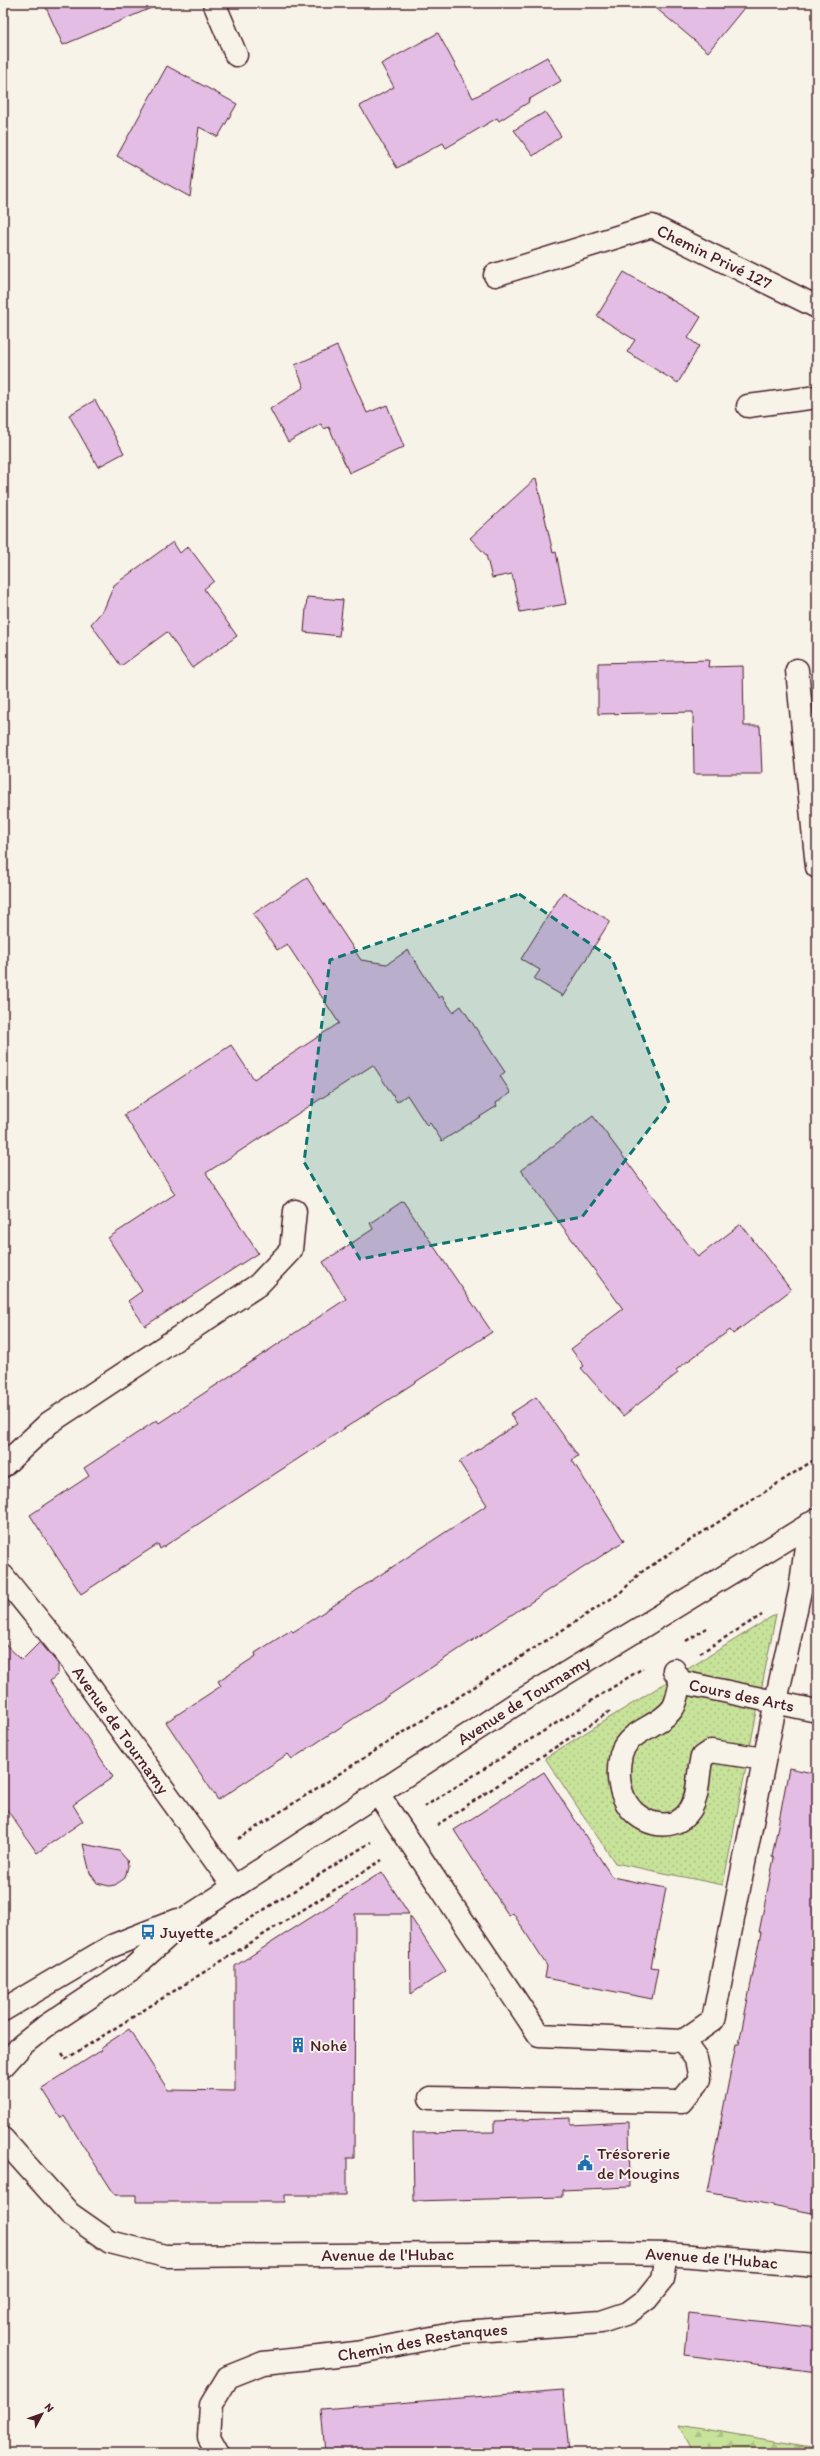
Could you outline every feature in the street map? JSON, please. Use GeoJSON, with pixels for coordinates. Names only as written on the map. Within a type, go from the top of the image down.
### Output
{"type":"FeatureCollection","features":[{"type":"Feature","properties":{"kind":"street"},"geometry":{"type":"LineString","coordinates":[[214,3],[236,55]]}},
{"type":"Feature","properties":{"kind":"street","name":"Chemin Privé 127"},"geometry":{"type":"LineString","coordinates":[[495,275],[652,226],[817,307]]}},
{"type":"Feature","properties":{"kind":"street"},"geometry":{"type":"LineString","coordinates":[[748,406],[817,397]]}},
{"type":"Feature","properties":{"kind":"street"},"geometry":{"type":"LineString","coordinates":[[797,670],[817,867]]}},
{"type":"Feature","properties":{"kind":"street"},"geometry":{"type":"LineString","coordinates":[[3,1466],[49,1423],[258,1284],[291,1250],[295,1211]]}},
{"type":"Feature","properties":{"kind":"street"},"geometry":{"type":"LineString","coordinates":[[378,1794],[539,2035],[683,2041],[713,2020],[764,1759],[800,1591],[813,1522]]}},
{"type":"Feature","properties":{"kind":"street","name":"Avenue de Tournamy"},"geometry":{"type":"LineString","coordinates":[[3,2066],[22,2045],[46,2026],[133,1968],[190,1916],[514,1705],[813,1522]]}},
{"type":"Feature","properties":{"kind":"street","name":"Avenue de Tournamy"},"geometry":{"type":"LineString","coordinates":[[3,1576],[66,1655],[213,1855],[234,1887]]}},
{"type":"Feature","properties":{"kind":"street"},"geometry":{"type":"LineString","coordinates":[[677,1676],[673,1708],[627,1742],[622,1753],[620,1787],[625,1800],[636,1814],[649,1823],[667,1826],[680,1821],[690,1810],[697,1794],[702,1757],[711,1751],[764,1759]]}},
{"type":"Feature","properties":{"kind":"street","name":"Cours des Arts"},"geometry":{"type":"LineString","coordinates":[[677,1676],[817,1711]]}},
{"type":"Feature","properties":{"kind":"street","name":"Avenue de Tournamy"},"geometry":{"type":"LineString","coordinates":[[3,2010],[112,1946],[190,1916]]}},
{"type":"Feature","properties":{"kind":"street"},"geometry":{"type":"LineString","coordinates":[[430,2098],[681,2102],[700,2079],[696,2060],[683,2041]]}},
{"type":"Feature","properties":{"kind":"street","name":"Avenue de l'Hubac"},"geometry":{"type":"LineString","coordinates":[[3,2139],[76,2218],[110,2242],[165,2256],[667,2254],[817,2266]]}},
{"type":"Feature","properties":{"kind":"street","name":"Chemin des Restanques"},"geometry":{"type":"LineString","coordinates":[[218,2453],[208,2437],[211,2405],[228,2377],[263,2363],[356,2353],[462,2332],[601,2322],[628,2312],[647,2299],[663,2279],[667,2254]]}},
{"type":"Feature","properties":{"kind":"path"},"geometry":{"type":"LineString","coordinates":[[213,1855],[620,1593],[640,1573],[817,1458]]}},
{"type":"Feature","properties":{"kind":"path"},"geometry":{"type":"LineString","coordinates":[[677,1676],[800,1591]]}},
{"type":"Feature","properties":{"kind":"path"},"geometry":{"type":"LineString","coordinates":[[683,1643],[710,1626]]}},
{"type":"Feature","properties":{"kind":"path"},"geometry":{"type":"LineString","coordinates":[[205,1947],[650,1664]]}},
{"type":"Feature","properties":{"kind":"path"},"geometry":{"type":"LineString","coordinates":[[59,2049],[66,2059],[410,1842],[615,1708]]}},
{"type":"Feature","properties":{"kind":"highlighted area"},"geometry":{"type":"Polygon","coordinates":[[[519,894],[612,959],[669,1103],[582,1217],[360,1259],[304,1162],[330,960],[519,894]]]}},
{"type":"Feature","properties":{"kind":"green space"},"geometry":{"type":"Polygon","coordinates":[[[776,1614],[723,1885],[615,1863],[545,1758],[776,1614]]]}},
{"type":"Feature","properties":{"kind":"green space"},"geometry":{"type":"Polygon","coordinates":[[[679,2425],[817,2448],[817,2453],[693,2453],[679,2425]]]}},
{"type":"Feature","properties":{"kind":"building"},"geometry":{"type":"Polygon","coordinates":[[[44,3],[163,3],[63,45],[44,3]]]}},
{"type":"Feature","properties":{"kind":"building"},"geometry":{"type":"Polygon","coordinates":[[[650,3],[748,3],[708,52],[650,3]]]}},
{"type":"Feature","properties":{"kind":"building"},"geometry":{"type":"Polygon","coordinates":[[[438,33],[473,98],[547,57],[561,81],[528,100],[529,102],[499,121],[497,118],[446,148],[443,143],[397,168],[360,106],[394,87],[381,64],[438,33]]]}},
{"type":"Feature","properties":{"kind":"building"},"geometry":{"type":"Polygon","coordinates":[[[167,66],[237,104],[218,137],[199,127],[190,197],[117,156],[167,66]]]}},
{"type":"Feature","properties":{"kind":"building"},"geometry":{"type":"Polygon","coordinates":[[[545,112],[561,136],[533,156],[514,130],[545,112]]]}},
{"type":"Feature","properties":{"kind":"building"},"geometry":{"type":"Polygon","coordinates":[[[624,272],[701,317],[688,338],[699,346],[678,383],[627,352],[635,340],[597,316],[624,272]]]}},
{"type":"Feature","properties":{"kind":"building"},"geometry":{"type":"Polygon","coordinates":[[[337,346],[367,413],[387,405],[404,447],[349,473],[329,427],[324,429],[321,424],[288,442],[270,409],[304,387],[295,365],[337,346]]]}},
{"type":"Feature","properties":{"kind":"building"},"geometry":{"type":"Polygon","coordinates":[[[95,400],[124,453],[98,467],[69,415],[95,400]]]}},
{"type":"Feature","properties":{"kind":"building"},"geometry":{"type":"Polygon","coordinates":[[[536,478],[553,553],[556,552],[566,604],[520,612],[512,574],[492,578],[486,555],[470,538],[536,478]]]}},
{"type":"Feature","properties":{"kind":"building"},"geometry":{"type":"Polygon","coordinates":[[[173,542],[180,553],[188,546],[214,581],[204,589],[237,636],[192,668],[167,632],[121,666],[91,624],[104,609],[114,585],[173,542]]]}},
{"type":"Feature","properties":{"kind":"building"},"geometry":{"type":"Polygon","coordinates":[[[307,597],[343,600],[339,636],[304,632],[307,597]]]}},
{"type":"Feature","properties":{"kind":"building"},"geometry":{"type":"Polygon","coordinates":[[[709,660],[708,667],[743,666],[744,726],[760,726],[762,774],[694,774],[693,712],[598,714],[598,663],[709,660]]]}},
{"type":"Feature","properties":{"kind":"building"},"geometry":{"type":"Polygon","coordinates":[[[307,878],[361,960],[387,964],[408,950],[439,998],[442,996],[453,1012],[461,1006],[505,1072],[500,1076],[511,1093],[496,1103],[497,1106],[442,1141],[430,1123],[427,1126],[407,1095],[397,1102],[373,1065],[206,1173],[258,1253],[145,1326],[128,1301],[142,1291],[108,1238],[175,1194],[124,1115],[231,1045],[254,1079],[339,1023],[287,944],[277,950],[253,914],[307,878]]]}},
{"type":"Feature","properties":{"kind":"building"},"geometry":{"type":"Polygon","coordinates":[[[563,892],[610,921],[563,996],[534,979],[540,970],[521,959],[563,892]]]}},
{"type":"Feature","properties":{"kind":"building"},"geometry":{"type":"Polygon","coordinates":[[[593,1116],[698,1257],[741,1224],[791,1290],[733,1334],[730,1330],[676,1370],[678,1373],[623,1416],[581,1368],[584,1366],[571,1349],[623,1309],[521,1170],[593,1116]]]}},
{"type":"Feature","properties":{"kind":"building"},"geometry":{"type":"Polygon","coordinates":[[[403,1201],[492,1332],[160,1549],[158,1544],[81,1594],[30,1515],[89,1476],[84,1468],[157,1420],[159,1423],[346,1299],[323,1262],[373,1229],[370,1223],[403,1201]]]}},
{"type":"Feature","properties":{"kind":"building"},"geometry":{"type":"Polygon","coordinates":[[[536,1397],[578,1456],[572,1460],[624,1541],[292,1759],[288,1754],[218,1800],[166,1722],[221,1686],[218,1681],[256,1656],[255,1653],[291,1630],[293,1632],[487,1505],[459,1462],[517,1424],[510,1414],[536,1397]]]}},
{"type":"Feature","properties":{"kind":"building"},"geometry":{"type":"Polygon","coordinates":[[[3,1642],[22,1660],[40,1642],[58,1664],[58,1674],[50,1681],[113,1777],[73,1805],[83,1821],[37,1853],[3,1804],[3,1642]]]}},
{"type":"Feature","properties":{"kind":"building"},"geometry":{"type":"Polygon","coordinates":[[[789,1768],[817,1774],[817,2214],[707,2192],[736,2044],[739,2044],[761,1932],[759,1932],[774,1858],[772,1857],[789,1768]]]}},
{"type":"Feature","properties":{"kind":"building"},"geometry":{"type":"Polygon","coordinates":[[[544,1772],[612,1877],[666,1888],[651,1967],[658,1968],[652,1999],[545,1978],[547,1966],[513,1913],[509,1916],[454,1830],[544,1772]]]}},
{"type":"Feature","properties":{"kind":"building"},"geometry":{"type":"Polygon","coordinates":[[[83,1844],[119,1851],[127,1860],[128,1866],[125,1878],[115,1885],[109,1886],[97,1883],[90,1873],[83,1844]]]}},
{"type":"Feature","properties":{"kind":"building","name":"Nohé"},"geometry":{"type":"Polygon","coordinates":[[[382,1872],[409,1914],[355,1914],[354,2158],[347,2158],[347,2195],[285,2195],[285,2202],[136,2202],[136,2195],[115,2195],[64,2116],[61,2118],[42,2088],[102,2050],[100,2048],[129,2029],[168,2090],[235,2091],[235,1966],[382,1872]]]}},
{"type":"Feature","properties":{"kind":"building"},"geometry":{"type":"Polygon","coordinates":[[[410,1916],[446,1971],[411,1994],[410,1916]]]}},
{"type":"Feature","properties":{"kind":"building"},"geometry":{"type":"Polygon","coordinates":[[[571,2118],[571,2125],[629,2122],[630,2187],[562,2190],[562,2197],[414,2201],[413,2133],[494,2132],[494,2121],[571,2118]]]}},
{"type":"Feature","properties":{"kind":"building"},"geometry":{"type":"Polygon","coordinates":[[[689,2313],[817,2328],[817,2372],[685,2355],[689,2313]]]}},
{"type":"Feature","properties":{"kind":"building"},"geometry":{"type":"Polygon","coordinates":[[[563,2390],[569,2453],[325,2453],[321,2409],[563,2390]]]}},
{"type":"Feature","properties":{"kind":"place","name":"Juyette"},"geometry":{"type":"Point","coordinates":[148,1932]}},
{"type":"Feature","properties":{"kind":"place","name":"Nohé"},"geometry":{"type":"Point","coordinates":[298,2045]}},
{"type":"Feature","properties":{"kind":"place","name":"Trésorerie de Mougins"},"geometry":{"type":"Point","coordinates":[585,2163]}}]}
